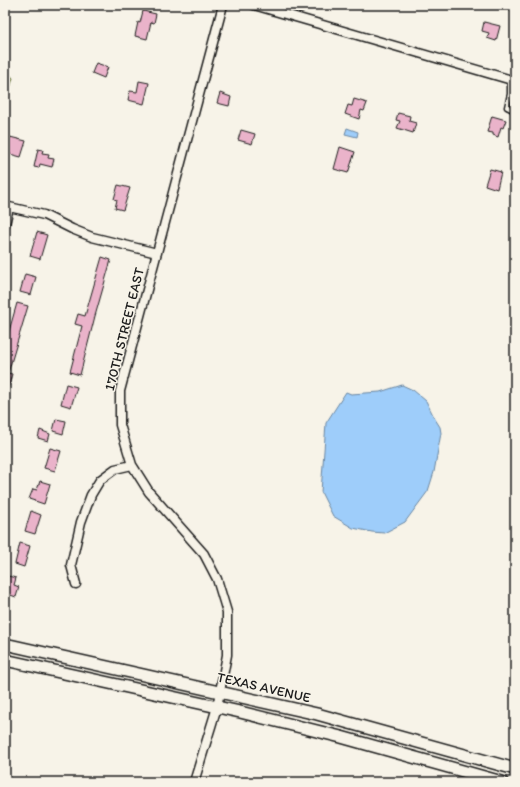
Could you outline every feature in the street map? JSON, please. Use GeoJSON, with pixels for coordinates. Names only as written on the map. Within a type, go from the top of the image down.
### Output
{"type":"FeatureCollection","features":[{"type":"Feature","properties":{"kind":"main road","name":"TEXAS AVENUE"},"geometry":{"type":"LineString","coordinates":[[5,644],[317,714],[515,769]]}},
{"type":"Feature","properties":{"kind":"main road"},"geometry":{"type":"LineString","coordinates":[[5,660],[217,707],[342,737],[502,782]]}},
{"type":"Feature","properties":{"kind":"street","name":"170TH STREET EAST"},"geometry":{"type":"LineString","coordinates":[[194,782],[217,707],[227,655],[227,612],[217,579],[204,554],[149,492],[132,465],[120,425],[120,391],[223,5]]}},
{"type":"Feature","properties":{"kind":"street"},"geometry":{"type":"LineString","coordinates":[[254,5],[513,81]]}},
{"type":"Feature","properties":{"kind":"street"},"geometry":{"type":"LineString","coordinates":[[5,224],[7,206],[44,215],[92,237],[156,253]]}},
{"type":"Feature","properties":{"kind":"street"},"geometry":{"type":"LineString","coordinates":[[76,584],[71,565],[81,522],[91,495],[100,480],[115,469],[132,465]]}},
{"type":"Feature","properties":{"kind":"lane"},"geometry":{"type":"LineString","coordinates":[[513,81],[507,107],[515,111]]}},
{"type":"Feature","properties":{"kind":"green space"},"geometry":{"type":"Polygon","coordinates":[[[5,69],[13,78],[5,106],[5,69]]]}},
{"type":"Feature","properties":{"kind":"water"},"geometry":{"type":"Polygon","coordinates":[[[347,128],[358,132],[357,137],[345,134],[347,128]]]}},
{"type":"Feature","properties":{"kind":"water"},"geometry":{"type":"Polygon","coordinates":[[[402,385],[413,390],[426,401],[440,427],[441,433],[434,472],[428,491],[405,522],[384,533],[353,528],[333,516],[321,492],[326,423],[346,392],[351,394],[380,392],[402,385]]]}},
{"type":"Feature","properties":{"kind":"building"},"geometry":{"type":"Polygon","coordinates":[[[143,11],[156,14],[154,23],[151,22],[147,39],[135,36],[138,22],[140,23],[143,11]]]}},
{"type":"Feature","properties":{"kind":"building"},"geometry":{"type":"Polygon","coordinates":[[[484,22],[500,26],[496,41],[487,38],[489,33],[482,31],[484,22]]]}},
{"type":"Feature","properties":{"kind":"building"},"geometry":{"type":"Polygon","coordinates":[[[96,63],[108,67],[104,78],[92,73],[96,63]]]}},
{"type":"Feature","properties":{"kind":"building"},"geometry":{"type":"Polygon","coordinates":[[[139,81],[149,83],[144,104],[128,100],[130,91],[137,92],[139,81]]]}},
{"type":"Feature","properties":{"kind":"building"},"geometry":{"type":"Polygon","coordinates":[[[220,93],[231,97],[229,106],[217,103],[220,93]]]}},
{"type":"Feature","properties":{"kind":"building"},"geometry":{"type":"Polygon","coordinates":[[[354,99],[367,103],[364,111],[361,110],[359,119],[345,114],[348,105],[352,106],[354,99]]]}},
{"type":"Feature","properties":{"kind":"building"},"geometry":{"type":"Polygon","coordinates":[[[398,113],[410,116],[409,121],[416,123],[413,133],[397,128],[400,121],[396,120],[398,113]]]}},
{"type":"Feature","properties":{"kind":"building"},"geometry":{"type":"Polygon","coordinates":[[[492,116],[506,120],[503,128],[501,127],[498,137],[493,135],[493,133],[487,132],[492,116]]]}},
{"type":"Feature","properties":{"kind":"building"},"geometry":{"type":"Polygon","coordinates":[[[241,130],[255,134],[252,144],[238,140],[241,130]]]}},
{"type":"Feature","properties":{"kind":"building"},"geometry":{"type":"Polygon","coordinates":[[[10,137],[26,141],[21,157],[6,153],[10,137]]]}},
{"type":"Feature","properties":{"kind":"building"},"geometry":{"type":"Polygon","coordinates":[[[340,147],[355,152],[348,173],[334,169],[340,147]]]}},
{"type":"Feature","properties":{"kind":"building"},"geometry":{"type":"Polygon","coordinates":[[[38,149],[43,150],[42,153],[49,154],[48,158],[54,159],[52,167],[40,164],[39,168],[34,167],[38,149]]]}},
{"type":"Feature","properties":{"kind":"building"},"geometry":{"type":"Polygon","coordinates":[[[490,169],[501,172],[497,189],[485,185],[490,169]]]}},
{"type":"Feature","properties":{"kind":"building"},"geometry":{"type":"Polygon","coordinates":[[[118,185],[130,188],[123,210],[115,208],[117,200],[114,199],[118,185]]]}},
{"type":"Feature","properties":{"kind":"building"},"geometry":{"type":"Polygon","coordinates":[[[37,232],[47,235],[40,259],[30,256],[37,232]]]}},
{"type":"Feature","properties":{"kind":"building"},"geometry":{"type":"Polygon","coordinates":[[[102,257],[111,260],[80,375],[70,372],[82,326],[75,324],[78,314],[85,316],[102,257]]]}},
{"type":"Feature","properties":{"kind":"building"},"geometry":{"type":"Polygon","coordinates":[[[25,274],[36,277],[31,295],[20,292],[25,274]]]}},
{"type":"Feature","properties":{"kind":"building"},"geometry":{"type":"Polygon","coordinates":[[[17,303],[28,306],[8,373],[12,374],[7,392],[5,392],[5,345],[17,303]]]}},
{"type":"Feature","properties":{"kind":"building"},"geometry":{"type":"Polygon","coordinates":[[[66,384],[77,387],[71,407],[61,404],[66,384]]]}},
{"type":"Feature","properties":{"kind":"building"},"geometry":{"type":"Polygon","coordinates":[[[56,419],[66,421],[63,434],[53,431],[56,419]]]}},
{"type":"Feature","properties":{"kind":"building"},"geometry":{"type":"Polygon","coordinates":[[[40,430],[50,434],[48,441],[38,438],[40,430]]]}},
{"type":"Feature","properties":{"kind":"building"},"geometry":{"type":"Polygon","coordinates":[[[50,448],[61,451],[55,471],[44,468],[50,448]]]}},
{"type":"Feature","properties":{"kind":"building"},"geometry":{"type":"Polygon","coordinates":[[[40,481],[50,484],[44,504],[29,499],[33,489],[37,490],[40,481]]]}},
{"type":"Feature","properties":{"kind":"building"},"geometry":{"type":"Polygon","coordinates":[[[31,511],[41,515],[35,534],[25,531],[31,511]]]}},
{"type":"Feature","properties":{"kind":"building"},"geometry":{"type":"Polygon","coordinates":[[[20,543],[30,546],[24,567],[15,564],[20,543]]]}},
{"type":"Feature","properties":{"kind":"building"},"geometry":{"type":"Polygon","coordinates":[[[8,576],[16,578],[14,585],[19,587],[16,597],[5,593],[5,586],[8,576]]]}}]}
